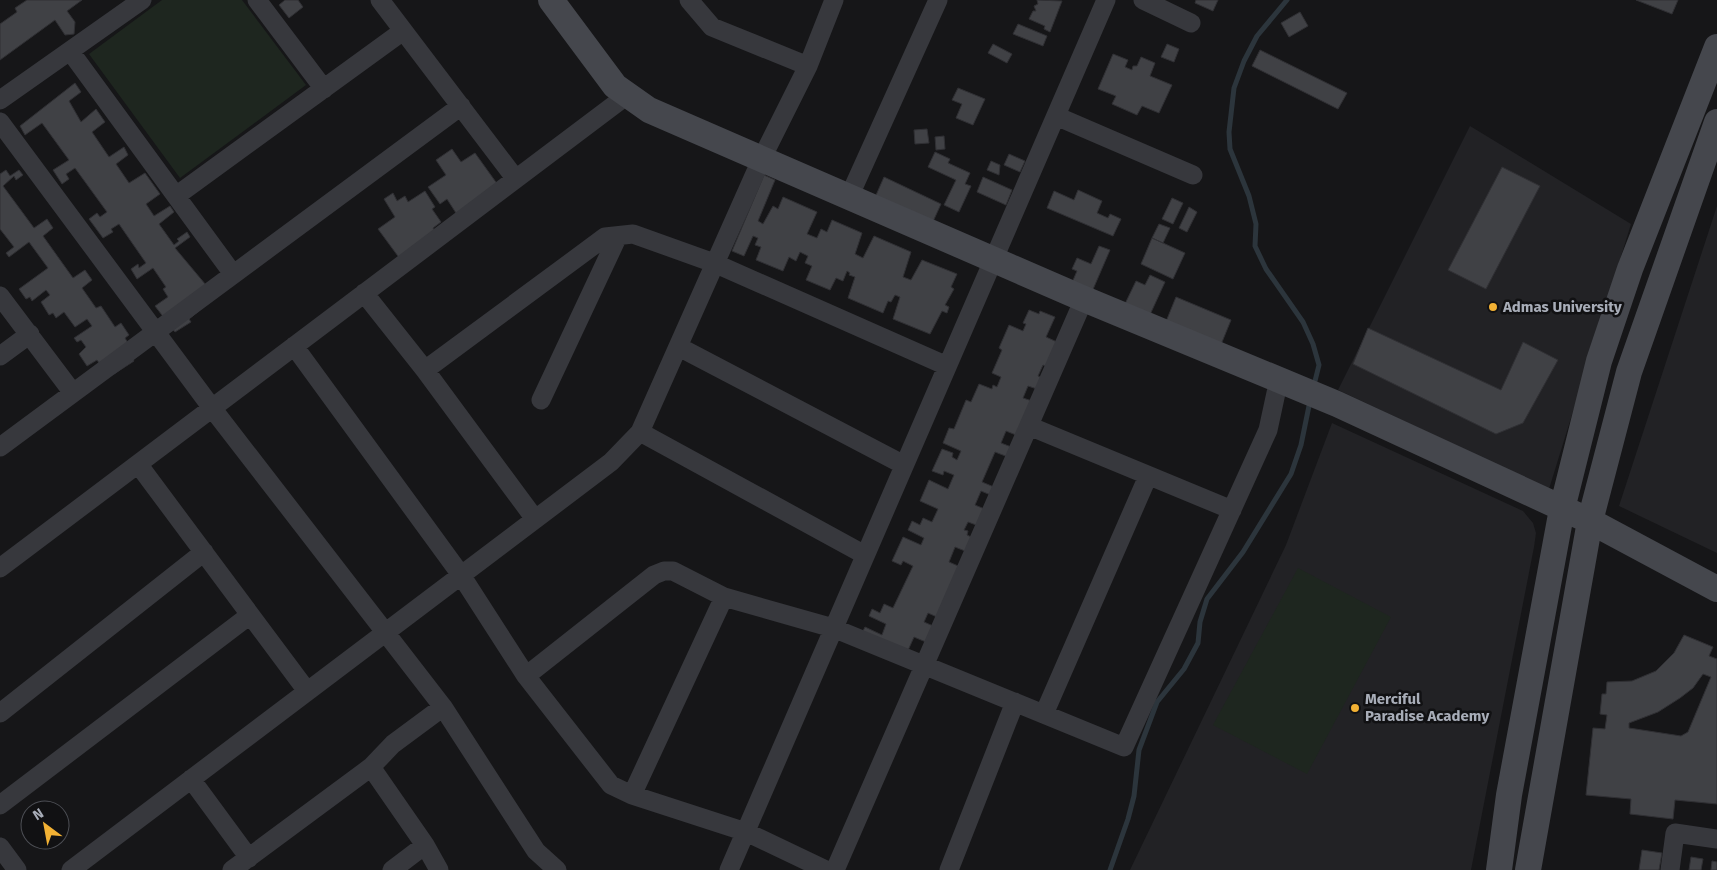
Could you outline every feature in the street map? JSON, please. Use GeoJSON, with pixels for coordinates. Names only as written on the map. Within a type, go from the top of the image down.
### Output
{"type":"FeatureCollection","features":[{"type":"Feature","properties":{"kind":"street"},"geometry":{"type":"LineString","coordinates":[[0,100],[142,0]]}},
{"type":"Feature","properties":{"kind":"street"},"geometry":{"type":"LineString","coordinates":[[258,0],[324,89]]}},
{"type":"Feature","properties":{"kind":"street"},"geometry":{"type":"LineString","coordinates":[[380,0],[515,178]]}},
{"type":"Feature","properties":{"kind":"street"},"geometry":{"type":"LineString","coordinates":[[551,0],[602,70],[626,96],[649,110],[1084,300],[1283,380],[1337,404],[1590,521],[1717,589]]}},
{"type":"Feature","properties":{"kind":"street"},"geometry":{"type":"LineString","coordinates":[[689,0],[712,27],[808,66]]}},
{"type":"Feature","properties":{"kind":"street"},"geometry":{"type":"LineString","coordinates":[[71,870],[611,462],[640,432],[761,160],[808,66],[834,0]]}},
{"type":"Feature","properties":{"kind":"street"},"geometry":{"type":"LineString","coordinates":[[849,197],[938,0]]}},
{"type":"Feature","properties":{"kind":"street"},"geometry":{"type":"LineString","coordinates":[[729,870],[1106,0]]}},
{"type":"Feature","properties":{"kind":"street"},"geometry":{"type":"LineString","coordinates":[[1144,0],[1191,23]]}},
{"type":"Feature","properties":{"kind":"street"},"geometry":{"type":"LineString","coordinates":[[176,196],[403,31]]}},
{"type":"Feature","properties":{"kind":"street"},"geometry":{"type":"LineString","coordinates":[[1499,870],[1509,795],[1562,509],[1607,335],[1630,269],[1717,47]]}},
{"type":"Feature","properties":{"kind":"street"},"geometry":{"type":"LineString","coordinates":[[70,51],[233,274]]}},
{"type":"Feature","properties":{"kind":"street"},"geometry":{"type":"LineString","coordinates":[[0,568],[626,96]]}},
{"type":"Feature","properties":{"kind":"street"},"geometry":{"type":"LineString","coordinates":[[0,447],[461,106]]}},
{"type":"Feature","properties":{"kind":"street"},"geometry":{"type":"LineString","coordinates":[[1056,116],[1193,176]]}},
{"type":"Feature","properties":{"kind":"street"},"geometry":{"type":"LineString","coordinates":[[0,122],[212,408],[443,708],[536,850],[557,870]]}},
{"type":"Feature","properties":{"kind":"street"},"geometry":{"type":"LineString","coordinates":[[1528,870],[1590,521],[1628,372],[1710,160],[1717,122]]}},
{"type":"Feature","properties":{"kind":"street"},"geometry":{"type":"LineString","coordinates":[[425,370],[605,237],[633,234],[714,263],[947,366]]}},
{"type":"Feature","properties":{"kind":"street"},"geometry":{"type":"LineString","coordinates":[[541,400],[618,236]]}},
{"type":"Feature","properties":{"kind":"street"},"geometry":{"type":"LineString","coordinates":[[364,293],[425,370],[535,519]]}},
{"type":"Feature","properties":{"kind":"street"},"geometry":{"type":"LineString","coordinates":[[0,296],[73,393]]}},
{"type":"Feature","properties":{"kind":"street"},"geometry":{"type":"LineString","coordinates":[[835,870],[1084,300]]}},
{"type":"Feature","properties":{"kind":"street"},"geometry":{"type":"LineString","coordinates":[[0,356],[30,334]]}},
{"type":"Feature","properties":{"kind":"street"},"geometry":{"type":"LineString","coordinates":[[294,346],[461,575],[526,676],[610,785],[632,796],[746,832],[826,870]]}},
{"type":"Feature","properties":{"kind":"street"},"geometry":{"type":"LineString","coordinates":[[679,347],[904,465]]}},
{"type":"Feature","properties":{"kind":"street"},"geometry":{"type":"LineString","coordinates":[[526,676],[654,575],[664,571],[673,571],[724,597],[834,628],[1124,747],[1268,430],[1283,380]]}},
{"type":"Feature","properties":{"kind":"street"},"geometry":{"type":"LineString","coordinates":[[1029,426],[1232,510]]}},
{"type":"Feature","properties":{"kind":"street"},"geometry":{"type":"LineString","coordinates":[[640,432],[866,555]]}},
{"type":"Feature","properties":{"kind":"street"},"geometry":{"type":"LineString","coordinates":[[138,464],[307,691]]}},
{"type":"Feature","properties":{"kind":"street"},"geometry":{"type":"LineString","coordinates":[[1044,714],[1148,476]]}},
{"type":"Feature","properties":{"kind":"street"},"geometry":{"type":"LineString","coordinates":[[0,713],[204,552]]}},
{"type":"Feature","properties":{"kind":"street"},"geometry":{"type":"LineString","coordinates":[[632,796],[724,597]]}},
{"type":"Feature","properties":{"kind":"street"},"geometry":{"type":"LineString","coordinates":[[0,805],[250,615]]}},
{"type":"Feature","properties":{"kind":"street"},"geometry":{"type":"LineString","coordinates":[[949,870],[1014,702]]}},
{"type":"Feature","properties":{"kind":"street"},"geometry":{"type":"LineString","coordinates":[[232,870],[371,767],[393,744],[443,708]]}},
{"type":"Feature","properties":{"kind":"street"},"geometry":{"type":"LineString","coordinates":[[371,767],[425,845],[439,870]]}},
{"type":"Feature","properties":{"kind":"street"},"geometry":{"type":"LineString","coordinates":[[191,779],[249,858]]}},
{"type":"Feature","properties":{"kind":"street"},"geometry":{"type":"LineString","coordinates":[[1509,795],[1540,801]]}},
{"type":"Feature","properties":{"kind":"street"},"geometry":{"type":"LineString","coordinates":[[1670,870],[1675,833],[1717,839]]}},
{"type":"Feature","properties":{"kind":"street"},"geometry":{"type":"LineString","coordinates":[[392,870],[425,845]]}},
{"type":"Feature","properties":{"kind":"street"},"geometry":{"type":"LineString","coordinates":[[0,848],[17,870]]}},
{"type":"Feature","properties":{"kind":"shaded area"},"geometry":{"type":"Polygon","coordinates":[[[162,0],[242,0],[306,85],[180,178],[89,54],[162,0]]]}},
{"type":"Feature","properties":{"kind":"shaded area","name":"Admas University"},"geometry":{"type":"Polygon","coordinates":[[[1470,126],[1631,224],[1549,489],[1338,390],[1470,126]]]}},
{"type":"Feature","properties":{"kind":"shaded area"},"geometry":{"type":"Polygon","coordinates":[[[1717,206],[1717,553],[1619,506],[1717,206]]]}},
{"type":"Feature","properties":{"kind":"shaded area","name":"Merciful Paradise Academy"},"geometry":{"type":"Polygon","coordinates":[[[1332,423],[1523,511],[1533,523],[1536,533],[1534,547],[1471,870],[1130,870],[1286,545],[1332,423]]]}},
{"type":"Feature","properties":{"kind":"shaded area"},"geometry":{"type":"Polygon","coordinates":[[[1298,568],[1391,617],[1307,774],[1213,725],[1298,568]]]}},
{"type":"Feature","properties":{"kind":"building"},"geometry":{"type":"Polygon","coordinates":[[[27,0],[82,0],[67,11],[75,22],[74,34],[65,35],[55,20],[0,60],[0,24],[17,12],[15,8],[27,0]]]}},
{"type":"Feature","properties":{"kind":"building"},"geometry":{"type":"Polygon","coordinates":[[[285,0],[298,0],[303,7],[289,18],[279,5],[285,0]]]}},
{"type":"Feature","properties":{"kind":"building"},"geometry":{"type":"Polygon","coordinates":[[[1037,0],[1062,1],[1050,32],[1044,29],[1045,26],[1029,19],[1033,11],[1036,11],[1034,6],[1038,4],[1037,0]]]}},
{"type":"Feature","properties":{"kind":"building"},"geometry":{"type":"Polygon","coordinates":[[[1196,0],[1218,0],[1213,11],[1195,3],[1196,0]]]}},
{"type":"Feature","properties":{"kind":"building"},"geometry":{"type":"Polygon","coordinates":[[[1636,0],[1678,0],[1672,14],[1636,0]]]}},
{"type":"Feature","properties":{"kind":"building"},"geometry":{"type":"Polygon","coordinates":[[[1300,12],[1308,26],[1289,37],[1281,23],[1300,12]]]}},
{"type":"Feature","properties":{"kind":"building"},"geometry":{"type":"Polygon","coordinates":[[[1018,24],[1047,36],[1043,46],[1013,34],[1018,24]]]}},
{"type":"Feature","properties":{"kind":"building"},"geometry":{"type":"Polygon","coordinates":[[[993,44],[1012,54],[1007,63],[988,53],[993,44]]]}},
{"type":"Feature","properties":{"kind":"building"},"geometry":{"type":"Polygon","coordinates":[[[1167,44],[1179,49],[1174,62],[1161,57],[1167,44]]]}},
{"type":"Feature","properties":{"kind":"building"},"geometry":{"type":"Polygon","coordinates":[[[1260,50],[1347,93],[1338,109],[1252,66],[1260,50]]]}},
{"type":"Feature","properties":{"kind":"building"},"geometry":{"type":"Polygon","coordinates":[[[1113,54],[1128,60],[1125,67],[1132,70],[1133,66],[1137,66],[1141,57],[1155,63],[1150,76],[1172,85],[1159,113],[1142,106],[1137,115],[1112,104],[1116,96],[1098,89],[1113,54]]]}},
{"type":"Feature","properties":{"kind":"building"},"geometry":{"type":"Polygon","coordinates":[[[75,83],[81,92],[69,101],[81,122],[96,109],[105,122],[92,132],[109,157],[124,147],[128,155],[116,164],[129,183],[145,173],[160,194],[146,204],[154,216],[170,206],[174,212],[159,224],[174,245],[179,241],[177,239],[187,232],[190,237],[175,248],[216,297],[189,319],[191,322],[175,332],[155,306],[168,297],[163,289],[166,287],[153,268],[137,279],[131,269],[138,264],[139,268],[146,263],[119,224],[111,229],[113,232],[103,238],[89,219],[97,213],[100,217],[107,212],[75,168],[66,174],[69,179],[62,184],[53,170],[69,160],[42,123],[25,135],[20,126],[75,83]]]}},
{"type":"Feature","properties":{"kind":"building"},"geometry":{"type":"Polygon","coordinates":[[[958,88],[985,99],[973,125],[956,118],[962,104],[952,100],[958,88]]]}},
{"type":"Feature","properties":{"kind":"building"},"geometry":{"type":"Polygon","coordinates":[[[927,129],[929,143],[915,144],[914,130],[927,129]]]}},
{"type":"Feature","properties":{"kind":"building"},"geometry":{"type":"Polygon","coordinates":[[[944,136],[945,149],[936,150],[935,137],[944,136]]]}},
{"type":"Feature","properties":{"kind":"building"},"geometry":{"type":"Polygon","coordinates":[[[452,149],[461,162],[475,153],[503,192],[456,213],[447,199],[440,204],[428,187],[446,175],[436,160],[452,149]]]}},
{"type":"Feature","properties":{"kind":"building"},"geometry":{"type":"Polygon","coordinates":[[[935,152],[950,159],[948,163],[970,173],[965,184],[971,186],[959,212],[944,205],[956,180],[928,167],[935,152]]]}},
{"type":"Feature","properties":{"kind":"building"},"geometry":{"type":"Polygon","coordinates":[[[1009,154],[1025,161],[1020,172],[1004,165],[1009,154]]]}},
{"type":"Feature","properties":{"kind":"building"},"geometry":{"type":"Polygon","coordinates":[[[991,161],[1000,165],[999,175],[987,170],[991,161]]]}},
{"type":"Feature","properties":{"kind":"building"},"geometry":{"type":"Polygon","coordinates":[[[1502,167],[1540,186],[1486,289],[1448,270],[1502,167]]]}},
{"type":"Feature","properties":{"kind":"building"},"geometry":{"type":"Polygon","coordinates":[[[6,170],[10,176],[19,170],[23,175],[16,180],[14,176],[3,186],[34,228],[47,219],[53,228],[43,236],[73,278],[85,270],[92,280],[82,288],[96,308],[101,306],[115,327],[121,323],[129,335],[125,338],[132,350],[128,353],[134,361],[114,374],[104,370],[97,360],[87,366],[79,354],[86,347],[81,340],[77,342],[74,338],[92,326],[87,319],[75,327],[64,312],[56,318],[53,313],[49,315],[41,302],[50,295],[46,290],[32,301],[30,297],[26,299],[19,289],[48,268],[29,242],[9,257],[6,253],[14,247],[0,229],[0,174],[6,170]]]}},
{"type":"Feature","properties":{"kind":"building"},"geometry":{"type":"Polygon","coordinates":[[[764,175],[775,180],[758,221],[763,224],[773,206],[778,209],[783,197],[817,212],[807,234],[817,238],[821,229],[827,232],[832,220],[862,233],[855,254],[863,258],[874,236],[911,252],[903,277],[911,280],[922,260],[957,274],[951,287],[954,289],[945,305],[949,307],[947,313],[942,311],[930,334],[893,319],[900,297],[895,295],[891,302],[888,301],[883,313],[848,298],[855,277],[849,275],[850,273],[847,271],[843,281],[836,278],[830,290],[806,280],[812,266],[805,263],[808,256],[800,252],[796,261],[789,257],[783,271],[756,260],[761,247],[755,245],[758,238],[753,236],[744,256],[732,251],[764,175]]]}},
{"type":"Feature","properties":{"kind":"building"},"geometry":{"type":"Polygon","coordinates":[[[884,177],[941,204],[930,228],[873,202],[884,177]]]}},
{"type":"Feature","properties":{"kind":"building"},"geometry":{"type":"Polygon","coordinates":[[[983,177],[1012,190],[1006,205],[977,192],[983,177]]]}},
{"type":"Feature","properties":{"kind":"building"},"geometry":{"type":"Polygon","coordinates":[[[1078,190],[1102,201],[1097,213],[1108,218],[1110,214],[1121,219],[1113,236],[1047,208],[1054,191],[1074,200],[1078,190]]]}},
{"type":"Feature","properties":{"kind":"building"},"geometry":{"type":"Polygon","coordinates":[[[425,191],[435,207],[432,209],[441,222],[433,228],[442,243],[406,267],[378,229],[395,217],[384,199],[393,193],[397,201],[405,196],[408,202],[425,191]]]}},
{"type":"Feature","properties":{"kind":"building"},"geometry":{"type":"Polygon","coordinates":[[[1172,198],[1183,203],[1173,224],[1162,219],[1172,198]]]}},
{"type":"Feature","properties":{"kind":"building"},"geometry":{"type":"Polygon","coordinates":[[[1189,207],[1197,212],[1187,232],[1179,228],[1189,207]]]}},
{"type":"Feature","properties":{"kind":"building"},"geometry":{"type":"Polygon","coordinates":[[[1159,224],[1170,228],[1163,243],[1152,238],[1159,224]]]}},
{"type":"Feature","properties":{"kind":"building"},"geometry":{"type":"Polygon","coordinates":[[[1152,238],[1185,253],[1173,279],[1141,264],[1152,238]]]}},
{"type":"Feature","properties":{"kind":"building"},"geometry":{"type":"Polygon","coordinates":[[[1099,246],[1110,250],[1091,294],[1071,285],[1077,271],[1072,269],[1077,258],[1091,264],[1099,246]]]}},
{"type":"Feature","properties":{"kind":"building"},"geometry":{"type":"Polygon","coordinates":[[[1150,275],[1165,282],[1148,319],[1123,308],[1136,281],[1145,285],[1150,275]]]}},
{"type":"Feature","properties":{"kind":"building"},"geometry":{"type":"Polygon","coordinates":[[[1176,297],[1231,320],[1220,347],[1165,324],[1176,297]]]}},
{"type":"Feature","properties":{"kind":"building"},"geometry":{"type":"Polygon","coordinates":[[[1029,310],[1039,314],[1040,311],[1055,317],[1046,337],[1057,342],[1050,368],[1043,365],[1038,376],[1042,378],[1037,389],[1028,386],[1023,398],[1035,402],[1016,435],[1006,431],[1001,443],[1019,450],[1016,460],[995,452],[982,482],[1001,490],[998,498],[981,491],[975,505],[994,513],[979,526],[968,522],[964,530],[968,531],[967,535],[980,541],[965,551],[955,547],[949,562],[965,569],[946,621],[928,613],[924,622],[940,629],[933,645],[914,637],[905,657],[860,637],[865,627],[882,635],[886,624],[869,616],[872,609],[880,613],[884,604],[893,608],[913,566],[903,561],[901,565],[892,561],[903,537],[921,545],[924,538],[908,530],[912,521],[920,525],[923,518],[932,522],[938,509],[920,501],[929,480],[948,489],[954,475],[944,471],[943,475],[932,471],[942,449],[953,453],[952,457],[957,460],[961,451],[943,443],[949,428],[954,429],[966,400],[971,402],[979,384],[992,389],[993,385],[997,387],[1001,377],[992,373],[1002,350],[999,348],[1009,325],[1023,331],[1026,324],[1023,323],[1029,310]]]}},
{"type":"Feature","properties":{"kind":"building"},"geometry":{"type":"Polygon","coordinates":[[[1368,328],[1501,390],[1523,342],[1558,360],[1523,423],[1496,434],[1353,364],[1368,328]]]}},
{"type":"Feature","properties":{"kind":"building"},"geometry":{"type":"Polygon","coordinates":[[[1684,635],[1713,647],[1709,656],[1717,659],[1717,804],[1675,800],[1673,819],[1630,814],[1631,799],[1586,795],[1593,728],[1605,729],[1607,715],[1600,714],[1602,694],[1606,694],[1607,682],[1632,681],[1656,671],[1674,653],[1684,635]],[[1703,674],[1693,688],[1680,698],[1658,712],[1629,723],[1629,728],[1681,736],[1688,732],[1711,677],[1703,674]]]}},
{"type":"Feature","properties":{"kind":"building"},"geometry":{"type":"Polygon","coordinates":[[[1642,850],[1662,853],[1659,870],[1639,870],[1642,850]]]}},
{"type":"Feature","properties":{"kind":"building"},"geometry":{"type":"Polygon","coordinates":[[[1691,857],[1703,859],[1701,870],[1689,870],[1691,857]]]}},
{"type":"Feature","properties":{"kind":"building"},"geometry":{"type":"Polygon","coordinates":[[[1712,861],[1717,862],[1717,870],[1711,870],[1712,861]]]}},
{"type":"Feature","properties":{"kind":"waterway"},"geometry":{"type":"LineString","coordinates":[[1287,0],[1257,36],[1244,61],[1234,88],[1229,132],[1230,149],[1249,196],[1256,224],[1255,246],[1266,269],[1303,322],[1313,344],[1319,365],[1314,385]]}},
{"type":"Feature","properties":{"kind":"waterway"},"geometry":{"type":"LineString","coordinates":[[1110,870],[1134,796],[1139,750],[1157,702],[1184,669],[1198,643],[1200,622],[1207,599],[1243,552],[1291,474],[1301,445],[1310,401]]}},
{"type":"Feature","properties":{"kind":"place","name":"Admas University"},"geometry":{"type":"Point","coordinates":[1493,307]}},
{"type":"Feature","properties":{"kind":"place","name":"Merciful Paradise Academy"},"geometry":{"type":"Point","coordinates":[1355,708]}}]}
